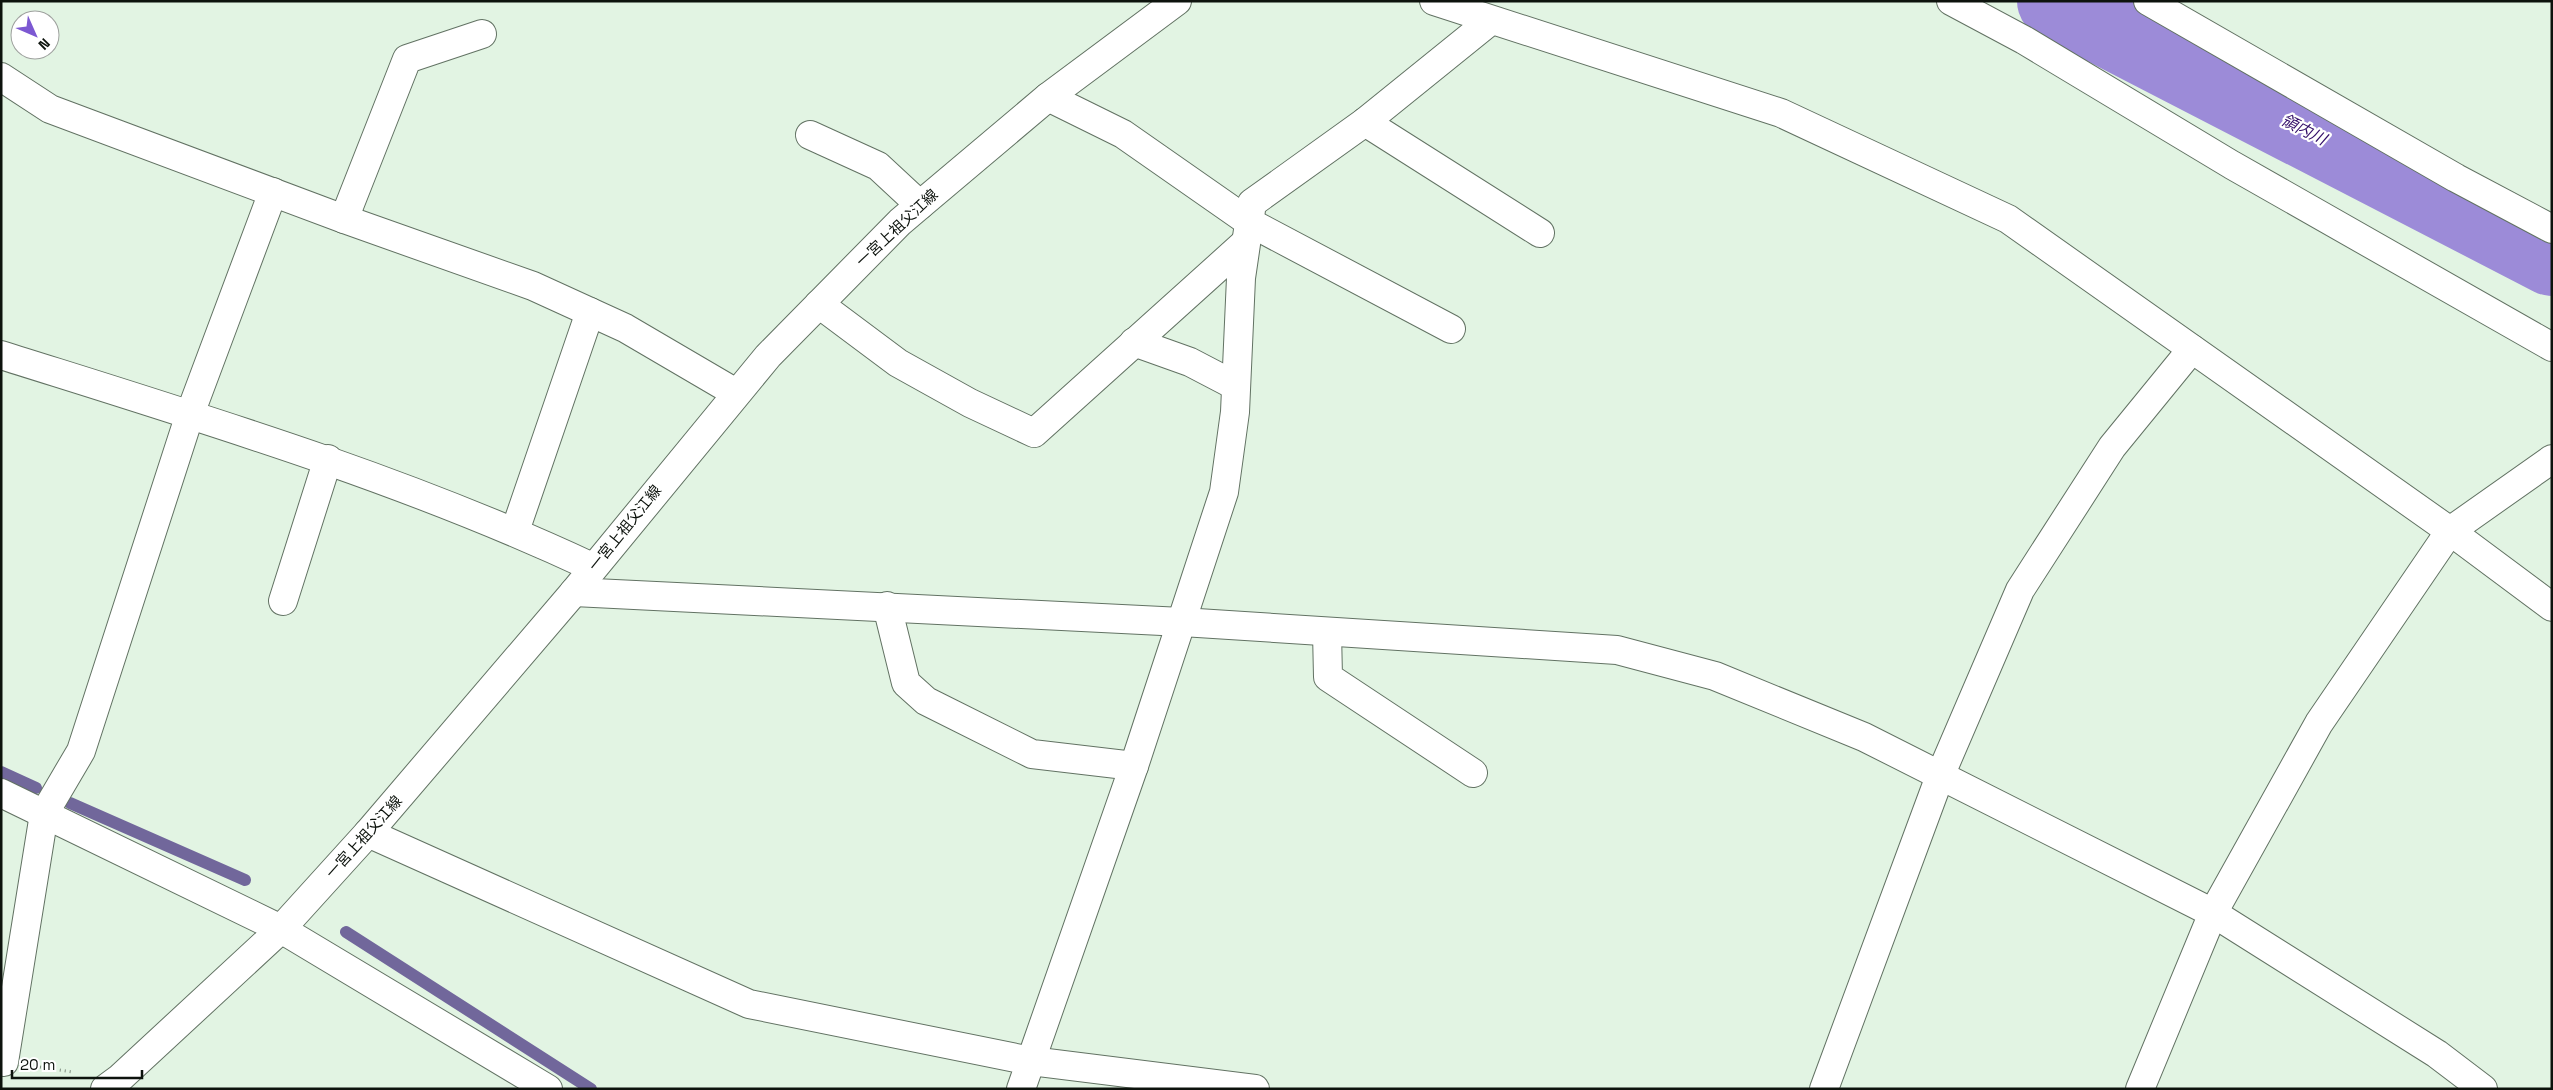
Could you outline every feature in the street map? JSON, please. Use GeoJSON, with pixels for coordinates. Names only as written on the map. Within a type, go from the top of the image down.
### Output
{"type":"FeatureCollection","features":[{"type":"Feature","properties":{"kind":"street","name":"一宮上祖父江線"},"geometry":{"type":"LineString","coordinates":[[105,1089],[120,1078],[280,930],[368,833],[574,592],[592,567],[736,393],[768,356],[819,304],[920,204],[1048,97],[1177,1]]}},
{"type":"Feature","properties":{"kind":"street"},"geometry":{"type":"LineString","coordinates":[[1434,1],[1490,21],[1650,69],[1789,117],[2008,219],[2450,532],[2552,607]]}},
{"type":"Feature","properties":{"kind":"street"},"geometry":{"type":"LineString","coordinates":[[1951,1],[2024,40],[2232,164],[2552,347]]}},
{"type":"Feature","properties":{"kind":"street"},"geometry":{"type":"LineString","coordinates":[[2148,1],[2456,178],[2552,229]]}},
{"type":"Feature","properties":{"kind":"street"},"geometry":{"type":"LineString","coordinates":[[1021,1089],[1134,766],[1224,492],[1235,412],[1247,232],[1252,203],[1365,122],[1490,21]]}},
{"type":"Feature","properties":{"kind":"street"},"geometry":{"type":"LineString","coordinates":[[344,219],[407,59],[482,34]]}},
{"type":"Feature","properties":{"kind":"street"},"geometry":{"type":"LineString","coordinates":[[1,77],[50,109],[344,219],[534,286],[625,328],[736,393]]}},
{"type":"Feature","properties":{"kind":"street"},"geometry":{"type":"LineString","coordinates":[[1048,97],[1123,134],[1247,232],[1451,329]]}},
{"type":"Feature","properties":{"kind":"street"},"geometry":{"type":"LineString","coordinates":[[1365,122],[1540,233]]}},
{"type":"Feature","properties":{"kind":"street"},"geometry":{"type":"LineString","coordinates":[[810,136],[878,166],[920,204]]}},
{"type":"Feature","properties":{"kind":"street"},"geometry":{"type":"LineString","coordinates":[[4,1062],[44,814],[81,751],[190,414],[273,192]]}},
{"type":"Feature","properties":{"kind":"street"},"geometry":{"type":"LineString","coordinates":[[819,304],[898,363],[970,403],[1034,433],[1134,342],[1247,232]]}},
{"type":"Feature","properties":{"kind":"street"},"geometry":{"type":"LineString","coordinates":[[515,531],[590,312]]}},
{"type":"Feature","properties":{"kind":"street"},"geometry":{"type":"LineString","coordinates":[[1134,342],[1190,362],[1236,386]]}},
{"type":"Feature","properties":{"kind":"street"},"geometry":{"type":"LineString","coordinates":[[1824,1089],[1940,776],[2020,590],[2112,447],[2192,349]]}},
{"type":"Feature","properties":{"kind":"street"},"geometry":{"type":"LineString","coordinates":[[1,355],[328,459],[515,531],[592,567]]}},
{"type":"Feature","properties":{"kind":"street"},"geometry":{"type":"LineString","coordinates":[[283,601],[328,459]]}},
{"type":"Feature","properties":{"kind":"street"},"geometry":{"type":"LineString","coordinates":[[2140,1089],[2213,913],[2318,723],[2450,532],[2552,459]]}},
{"type":"Feature","properties":{"kind":"street"},"geometry":{"type":"LineString","coordinates":[[574,592],[1182,622],[1617,650],[1715,676],[1864,736],[2213,913],[2437,1054],[2484,1089]]}},
{"type":"Feature","properties":{"kind":"street"},"geometry":{"type":"LineString","coordinates":[[887,606],[906,683],[926,701],[1032,754],[1134,766]]}},
{"type":"Feature","properties":{"kind":"street"},"geometry":{"type":"LineString","coordinates":[[1326,632],[1328,677],[1473,773]]}},
{"type":"Feature","properties":{"kind":"street"},"geometry":{"type":"LineString","coordinates":[[1,793],[280,930],[548,1089]]}},
{"type":"Feature","properties":{"kind":"street"},"geometry":{"type":"LineString","coordinates":[[368,833],[749,1004],[1031,1061],[1255,1089]]}},
{"type":"Feature","properties":{"kind":"waterway","name":"領内川"},"geometry":{"type":"LineString","coordinates":[[2056,1],[2552,257]]}},
{"type":"Feature","properties":{"kind":"waterway"},"geometry":{"type":"LineString","coordinates":[[1,772],[36,788]]}},
{"type":"Feature","properties":{"kind":"waterway"},"geometry":{"type":"LineString","coordinates":[[70,803],[245,880]]}},
{"type":"Feature","properties":{"kind":"waterway"},"geometry":{"type":"LineString","coordinates":[[346,932],[591,1089]]}}]}
